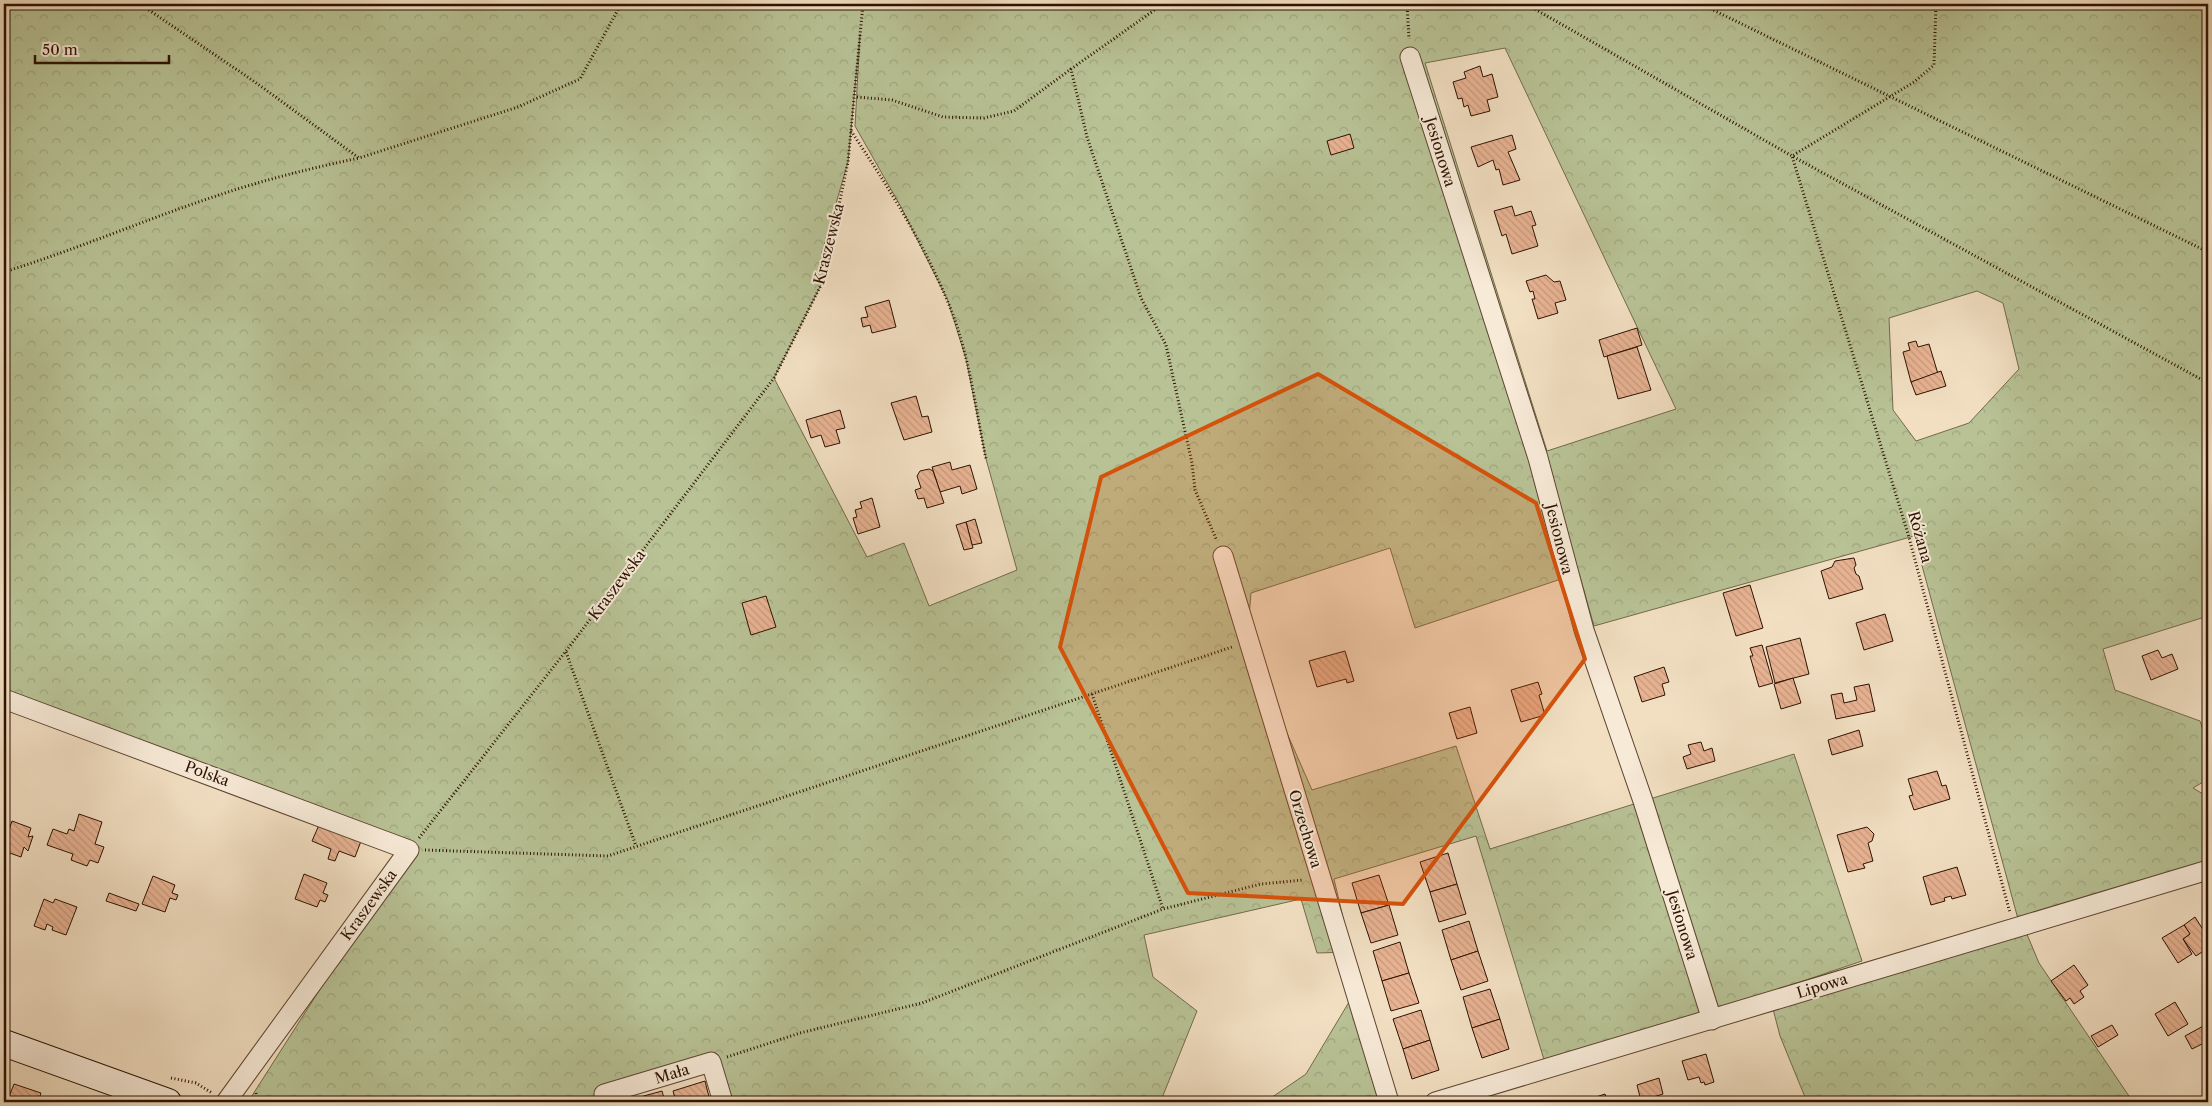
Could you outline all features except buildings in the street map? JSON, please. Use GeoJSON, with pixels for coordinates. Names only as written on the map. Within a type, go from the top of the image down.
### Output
{"type":"FeatureCollection","features":[{"type":"Feature","properties":{"kind":"street","name":"Jesionowa"},"geometry":{"type":"LineString","coordinates":[[1410,58],[1538,458],[1584,630],[1643,801],[1712,1020]]}},
{"type":"Feature","properties":{"kind":"street","name":"Orzechowa"},"geometry":{"type":"LineString","coordinates":[[1223,556],[1247,642],[1389,1102]]}},
{"type":"Feature","properties":{"kind":"street","name":"Polska"},"geometry":{"type":"LineString","coordinates":[[4,699],[409,850]]}},
{"type":"Feature","properties":{"kind":"street","name":"Kraszewska"},"geometry":{"type":"LineString","coordinates":[[226,1102],[409,850]]}},
{"type":"Feature","properties":{"kind":"street","name":"Lipowa"},"geometry":{"type":"LineString","coordinates":[[1435,1102],[2208,870]]}},
{"type":"Feature","properties":{"kind":"street"},"geometry":{"type":"LineString","coordinates":[[4,1043],[168,1102]]}},
{"type":"Feature","properties":{"kind":"street","name":"Mała"},"geometry":{"type":"LineString","coordinates":[[604,1094],[711,1062]]}},
{"type":"Feature","properties":{"kind":"street"},"geometry":{"type":"LineString","coordinates":[[711,1062],[723,1102]]}},
{"type":"Feature","properties":{"kind":"path"},"geometry":{"type":"LineString","coordinates":[[140,4],[255,82],[359,158]]}},
{"type":"Feature","properties":{"kind":"path"},"geometry":{"type":"LineString","coordinates":[[4,272],[62,254],[221,194],[282,175],[359,158],[518,107],[580,79],[621,4]]}},
{"type":"Feature","properties":{"kind":"path","name":"Kraszewska"},"geometry":{"type":"LineString","coordinates":[[409,850],[566,651],[774,378],[822,281],[848,162],[863,4]]}},
{"type":"Feature","properties":{"kind":"path"},"geometry":{"type":"LineString","coordinates":[[857,97],[892,100],[943,118],[984,118],[1014,110],[1163,4]]}},
{"type":"Feature","properties":{"kind":"path"},"geometry":{"type":"LineString","coordinates":[[1407,4],[1410,58]]}},
{"type":"Feature","properties":{"kind":"path"},"geometry":{"type":"LineString","coordinates":[[1526,4],[1792,156],[2208,383]]}},
{"type":"Feature","properties":{"kind":"path"},"geometry":{"type":"LineString","coordinates":[[1701,4],[2208,252]]}},
{"type":"Feature","properties":{"kind":"path"},"geometry":{"type":"LineString","coordinates":[[1792,156],[1891,97],[1914,82],[1934,65],[1936,4]]}},
{"type":"Feature","properties":{"kind":"path"},"geometry":{"type":"LineString","coordinates":[[1071,69],[1087,137],[1141,298],[1166,345],[1192,462],[1195,490],[1223,556]]}},
{"type":"Feature","properties":{"kind":"path"},"geometry":{"type":"LineString","coordinates":[[851,130],[901,207],[948,301],[966,359],[986,460]]}},
{"type":"Feature","properties":{"kind":"path","name":"Różana"},"geometry":{"type":"LineString","coordinates":[[1792,156],[1908,534],[2014,928]]}},
{"type":"Feature","properties":{"kind":"path"},"geometry":{"type":"LineString","coordinates":[[409,850],[608,856],[1247,642]]}},
{"type":"Feature","properties":{"kind":"path"},"geometry":{"type":"LineString","coordinates":[[566,651],[636,846]]}},
{"type":"Feature","properties":{"kind":"path"},"geometry":{"type":"LineString","coordinates":[[1092,694],[1163,909]]}},
{"type":"Feature","properties":{"kind":"path"},"geometry":{"type":"LineString","coordinates":[[711,1062],[800,1033],[922,1003],[1163,909],[1261,884],[1321,879]]}},
{"type":"Feature","properties":{"kind":"highlighted area"},"geometry":{"type":"Polygon","coordinates":[[[1318,374],[1536,503],[1585,659],[1403,904],[1188,893],[1060,647],[1101,477],[1318,374]]]}},
{"type":"Feature","properties":{"kind":"green space"},"geometry":{"type":"Polygon","coordinates":[[[4,4],[2208,4],[2208,616],[2103,649],[2115,690],[2200,721],[2208,745],[2208,779],[2193,788],[2208,797],[2208,866],[2018,919],[1914,536],[1594,626],[1579,573],[1415,628],[1390,548],[1251,593],[1247,642],[1312,790],[1456,746],[1490,849],[1794,754],[1862,961],[1709,1013],[1545,1063],[1476,836],[1334,879],[1351,952],[1317,953],[1301,899],[1144,935],[1153,977],[1197,1011],[1162,1098],[1164,1102],[731,1102],[720,1067],[600,1102],[248,1102],[409,850],[4,700],[4,4]],[[860,34],[848,162],[822,252],[823,281],[774,378],[867,557],[904,543],[929,606],[1017,570],[986,459],[966,359],[948,301],[901,207],[855,126],[860,34]],[[1505,48],[1425,63],[1547,451],[1676,409],[1505,48]],[[1977,291],[1889,318],[1893,410],[1916,441],[1969,423],[2019,369],[2003,303],[1977,291]]]}},
{"type":"Feature","properties":{"kind":"green space"},"geometry":{"type":"Polygon","coordinates":[[[2026,932],[2039,963],[2133,1102],[1807,1102],[1780,1036],[1773,1009],[2026,932]]]}},
{"type":"Feature","properties":{"kind":"green space"},"geometry":{"type":"Polygon","coordinates":[[[1349,1002],[1379,1102],[1265,1102],[1306,1074],[1349,1002]]]}}]}
